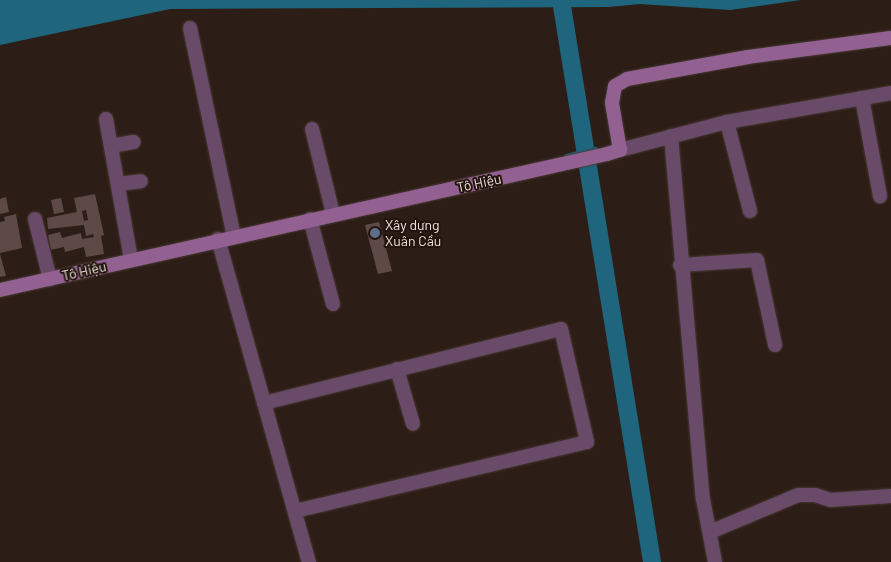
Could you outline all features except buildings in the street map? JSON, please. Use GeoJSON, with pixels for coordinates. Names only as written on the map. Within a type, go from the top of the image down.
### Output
{"type":"FeatureCollection","features":[{"type":"Feature","properties":{"kind":"main road"},"geometry":{"type":"LineString","coordinates":[[614,152],[612,102],[616,86],[627,79],[748,57],[891,38]]}},
{"type":"Feature","properties":{"kind":"main road","name":"Tô Hiệu"},"geometry":{"type":"LineString","coordinates":[[0,290],[218,239],[614,152]]}},
{"type":"Feature","properties":{"kind":"street"},"geometry":{"type":"LineString","coordinates":[[190,28],[234,236]]}},
{"type":"Feature","properties":{"kind":"street"},"geometry":{"type":"LineString","coordinates":[[614,152],[727,122],[891,93]]}},
{"type":"Feature","properties":{"kind":"street"},"geometry":{"type":"LineString","coordinates":[[862,98],[880,196]]}},
{"type":"Feature","properties":{"kind":"street"},"geometry":{"type":"LineString","coordinates":[[106,119],[131,259]]}},
{"type":"Feature","properties":{"kind":"street"},"geometry":{"type":"LineString","coordinates":[[727,122],[750,211]]}},
{"type":"Feature","properties":{"kind":"street"},"geometry":{"type":"LineString","coordinates":[[312,130],[333,214]]}},
{"type":"Feature","properties":{"kind":"street"},"geometry":{"type":"LineString","coordinates":[[671,136],[680,265],[715,562]]}},
{"type":"Feature","properties":{"kind":"street"},"geometry":{"type":"LineString","coordinates":[[111,146],[134,142]]}},
{"type":"Feature","properties":{"kind":"street"},"geometry":{"type":"LineString","coordinates":[[118,184],[141,181]]}},
{"type":"Feature","properties":{"kind":"street"},"geometry":{"type":"LineString","coordinates":[[35,219],[50,278]]}},
{"type":"Feature","properties":{"kind":"street"},"geometry":{"type":"LineString","coordinates":[[310,219],[333,304]]}},
{"type":"Feature","properties":{"kind":"street"},"geometry":{"type":"LineString","coordinates":[[218,239],[309,562]]}},
{"type":"Feature","properties":{"kind":"street"},"geometry":{"type":"LineString","coordinates":[[680,265],[757,260],[775,345]]}},
{"type":"Feature","properties":{"kind":"street"},"geometry":{"type":"LineString","coordinates":[[264,403],[561,329],[587,442],[294,511]]}},
{"type":"Feature","properties":{"kind":"street"},"geometry":{"type":"LineString","coordinates":[[397,369],[413,424]]}},
{"type":"Feature","properties":{"kind":"street"},"geometry":{"type":"LineString","coordinates":[[710,532],[798,495],[816,495],[830,500],[891,496]]}},
{"type":"Feature","properties":{"kind":"water"},"geometry":{"type":"Polygon","coordinates":[[[0,0],[801,0],[730,10],[640,4],[609,7],[170,9],[0,45],[0,0]]]}},
{"type":"Feature","properties":{"kind":"waterway"},"geometry":{"type":"LineString","coordinates":[[561,0],[652,562]]}},
{"type":"Feature","properties":{"kind":"waterway"},"geometry":{"type":"LineString","coordinates":[[566,156],[595,149]]}},
{"type":"Feature","properties":{"kind":"place","name":"Xây dựng Xuân Cầu"},"geometry":{"type":"Point","coordinates":[375,233]}}]}
